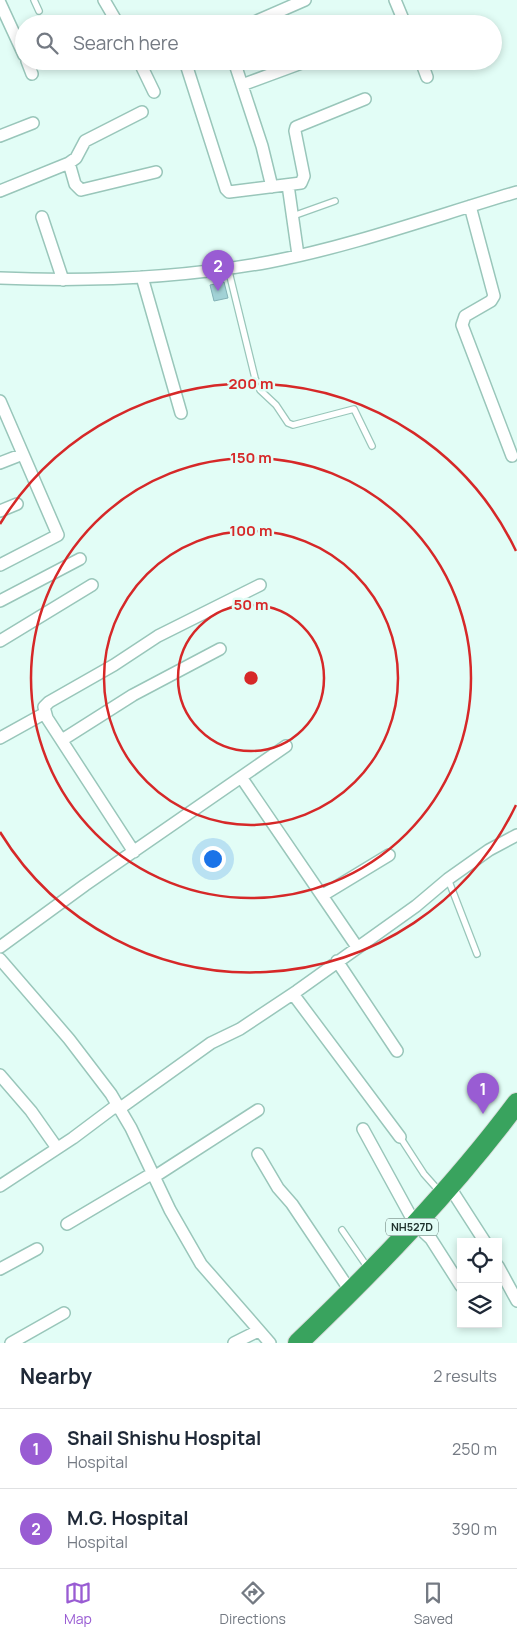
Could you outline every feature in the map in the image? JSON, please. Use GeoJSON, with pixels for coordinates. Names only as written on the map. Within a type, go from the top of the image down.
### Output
{"type":"FeatureCollection","features":[{"type":"Feature","properties":{"kind":"highway","name":"NH527D"},"geometry":{"type":"LineString","coordinates":[[298,1343],[372,1273],[446,1190],[517,1103]]}},
{"type":"Feature","properties":{"kind":"street"},"geometry":{"type":"LineString","coordinates":[[104,0],[113,15]]}},
{"type":"Feature","properties":{"kind":"street"},"geometry":{"type":"LineString","coordinates":[[270,15],[304,0]]}},
{"type":"Feature","properties":{"kind":"street"},"geometry":{"type":"LineString","coordinates":[[396,0],[402,15]]}},
{"type":"Feature","properties":{"kind":"street"},"geometry":{"type":"LineString","coordinates":[[0,4],[15,36]]}},
{"type":"Feature","properties":{"kind":"street"},"geometry":{"type":"LineString","coordinates":[[30,70],[32,74]]}},
{"type":"Feature","properties":{"kind":"street"},"geometry":{"type":"LineString","coordinates":[[143,70],[154,92]]}},
{"type":"Feature","properties":{"kind":"street"},"geometry":{"type":"LineString","coordinates":[[189,70],[226,189],[230,192],[301,183],[304,178],[296,128],[365,99]]}},
{"type":"Feature","properties":{"kind":"street"},"geometry":{"type":"LineString","coordinates":[[237,70],[262,146],[272,187]]}},
{"type":"Feature","properties":{"kind":"street"},"geometry":{"type":"LineString","coordinates":[[242,85],[283,70]]}},
{"type":"Feature","properties":{"kind":"street"},"geometry":{"type":"LineString","coordinates":[[424,70],[427,77]]}},
{"type":"Feature","properties":{"kind":"street"},"geometry":{"type":"LineString","coordinates":[[0,191],[70,162],[76,158],[85,141],[142,112]]}},
{"type":"Feature","properties":{"kind":"street"},"geometry":{"type":"LineString","coordinates":[[0,136],[33,124]]}},
{"type":"Feature","properties":{"kind":"street"},"geometry":{"type":"LineString","coordinates":[[70,162],[76,184],[81,190],[156,172]]}},
{"type":"Feature","properties":{"kind":"street"},"geometry":{"type":"LineString","coordinates":[[288,185],[298,255]]}},
{"type":"Feature","properties":{"kind":"street"},"geometry":{"type":"LineString","coordinates":[[1,275],[94,281],[228,268],[359,241],[517,192]]}},
{"type":"Feature","properties":{"kind":"street"},"geometry":{"type":"LineString","coordinates":[[470,206],[494,296],[491,301],[465,316],[462,325],[512,456]]}},
{"type":"Feature","properties":{"kind":"street"},"geometry":{"type":"LineString","coordinates":[[42,216],[63,280]]}},
{"type":"Feature","properties":{"kind":"street"},"geometry":{"type":"LineString","coordinates":[[142,277],[181,413]]}},
{"type":"Feature","properties":{"kind":"street"},"geometry":{"type":"LineString","coordinates":[[0,401],[58,536],[0,565]]}},
{"type":"Feature","properties":{"kind":"street"},"geometry":{"type":"LineString","coordinates":[[0,463],[23,454]]}},
{"type":"Feature","properties":{"kind":"street"},"geometry":{"type":"LineString","coordinates":[[0,511],[17,504]]}},
{"type":"Feature","properties":{"kind":"street"},"geometry":{"type":"LineString","coordinates":[[0,601],[80,559]]}},
{"type":"Feature","properties":{"kind":"street"},"geometry":{"type":"LineString","coordinates":[[0,641],[92,585]]}},
{"type":"Feature","properties":{"kind":"street"},"geometry":{"type":"LineString","coordinates":[[134,852],[45,713],[44,707],[49,702],[114,665],[158,636],[260,585]]}},
{"type":"Feature","properties":{"kind":"street"},"geometry":{"type":"LineString","coordinates":[[62,740],[133,695],[220,649]]}},
{"type":"Feature","properties":{"kind":"street"},"geometry":{"type":"LineString","coordinates":[[0,738],[45,713]]}},
{"type":"Feature","properties":{"kind":"street"},"geometry":{"type":"LineString","coordinates":[[0,947],[286,746]]}},
{"type":"Feature","properties":{"kind":"street"},"geometry":{"type":"LineString","coordinates":[[241,777],[357,947]]}},
{"type":"Feature","properties":{"kind":"street"},"geometry":{"type":"LineString","coordinates":[[0,1186],[211,1043],[240,1030],[416,906],[448,879],[489,850],[517,835]]}},
{"type":"Feature","properties":{"kind":"street"},"geometry":{"type":"LineString","coordinates":[[323,896],[389,855]]}},
{"type":"Feature","properties":{"kind":"street"},"geometry":{"type":"LineString","coordinates":[[0,959],[69,1039],[118,1107],[201,1264],[270,1343]]}},
{"type":"Feature","properties":{"kind":"street"},"geometry":{"type":"LineString","coordinates":[[337,961],[397,1051]]}},
{"type":"Feature","properties":{"kind":"street"},"geometry":{"type":"LineString","coordinates":[[293,994],[400,1138]]}},
{"type":"Feature","properties":{"kind":"street"},"geometry":{"type":"LineString","coordinates":[[0,1075],[31,1111],[57,1148]]}},
{"type":"Feature","properties":{"kind":"street"},"geometry":{"type":"LineString","coordinates":[[67,1224],[154,1175],[258,1110]]}},
{"type":"Feature","properties":{"kind":"street"},"geometry":{"type":"LineString","coordinates":[[363,1129],[416,1224],[431,1239],[459,1283]]}},
{"type":"Feature","properties":{"kind":"street"},"geometry":{"type":"LineString","coordinates":[[258,1154],[278,1188],[292,1204],[351,1292]]}},
{"type":"Feature","properties":{"kind":"street"},"geometry":{"type":"LineString","coordinates":[[446,1190],[482,1238]]}},
{"type":"Feature","properties":{"kind":"street"},"geometry":{"type":"LineString","coordinates":[[0,1269],[36,1249]]}},
{"type":"Feature","properties":{"kind":"street"},"geometry":{"type":"LineString","coordinates":[[502,1273],[517,1301]]}},
{"type":"Feature","properties":{"kind":"street"},"geometry":{"type":"LineString","coordinates":[[11,1343],[64,1313]]}},
{"type":"Feature","properties":{"kind":"street"},"geometry":{"type":"LineString","coordinates":[[236,1343],[258,1331]]}},
{"type":"Feature","properties":{"kind":"lane"},"geometry":{"type":"LineString","coordinates":[[34,0],[40,11]]}},
{"type":"Feature","properties":{"kind":"lane"},"geometry":{"type":"LineString","coordinates":[[293,216],[335,201]]}},
{"type":"Feature","properties":{"kind":"lane"},"geometry":{"type":"LineString","coordinates":[[228,268],[255,378],[260,390],[276,405],[288,423],[293,425],[354,409],[372,446]]}},
{"type":"Feature","properties":{"kind":"lane"},"geometry":{"type":"LineString","coordinates":[[448,879],[477,954]]}},
{"type":"Feature","properties":{"kind":"lane"},"geometry":{"type":"LineString","coordinates":[[400,1138],[424,1174],[446,1190]]}},
{"type":"Feature","properties":{"kind":"lane"},"geometry":{"type":"LineString","coordinates":[[342,1230],[372,1273]]}},
{"type":"Feature","properties":{"kind":"building"},"geometry":{"type":"Polygon","coordinates":[[[224,282],[228,298],[214,301],[210,285],[224,282]]]}},
{"type":"Feature","properties":{"kind":"place","name":"M.G. Hospital"},"geometry":{"type":"Point","coordinates":[218,291]}},
{"type":"Feature","properties":{"kind":"place","name":"Shail Shishu Hospital"},"geometry":{"type":"Point","coordinates":[483,1114]}}]}
